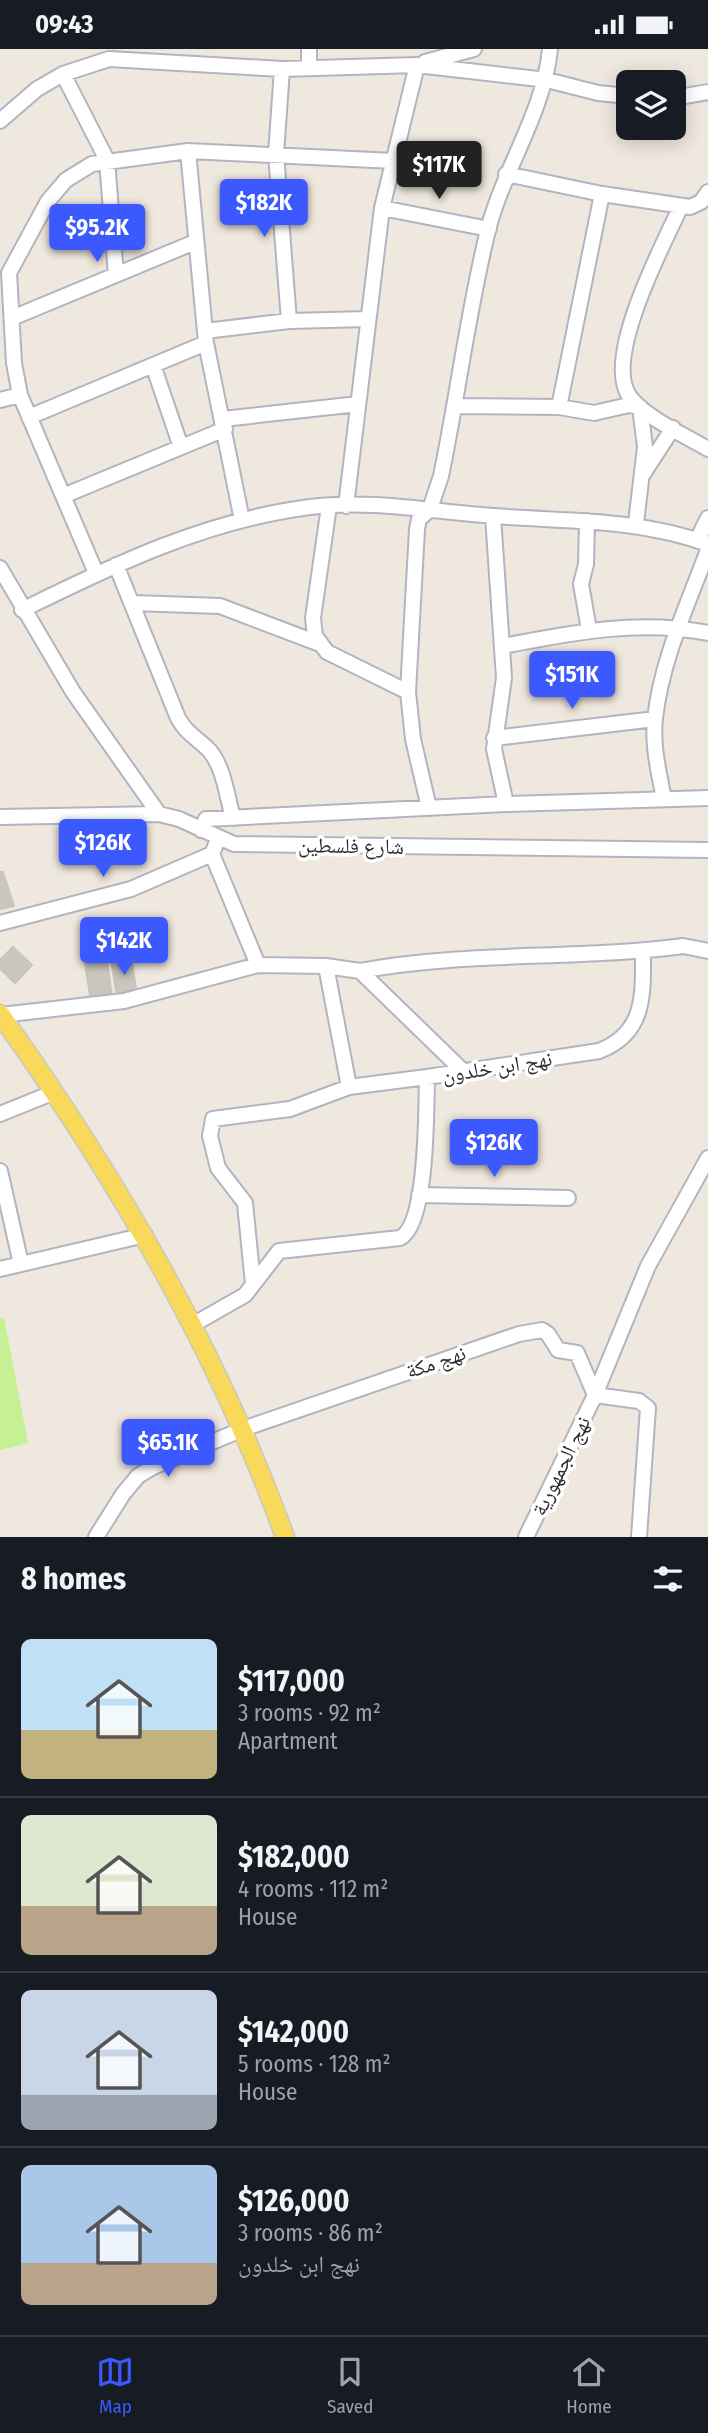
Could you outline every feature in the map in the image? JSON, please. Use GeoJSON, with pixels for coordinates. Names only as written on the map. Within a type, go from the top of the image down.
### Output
{"type":"FeatureCollection","features":[{"type":"Feature","properties":{"kind":"main road"},"geometry":{"type":"LineString","coordinates":[[0,1014],[145,1235],[194,1324],[243,1429],[285,1537]]}},
{"type":"Feature","properties":{"kind":"street"},"geometry":{"type":"LineString","coordinates":[[309,49],[309,68]]}},
{"type":"Feature","properties":{"kind":"street"},"geometry":{"type":"LineString","coordinates":[[417,65],[474,49]]}},
{"type":"Feature","properties":{"kind":"street"},"geometry":{"type":"LineString","coordinates":[[429,808],[413,739],[408,692],[417,529],[419,519],[430,509],[441,476],[489,229],[506,174],[547,80],[550,49]]}},
{"type":"Feature","properties":{"kind":"street"},"geometry":{"type":"LineString","coordinates":[[0,121],[37,89],[64,74],[90,63],[125,54],[201,56],[282,69],[417,65],[547,80],[616,95]]}},
{"type":"Feature","properties":{"kind":"street"},"geometry":{"type":"LineString","coordinates":[[346,506],[382,208],[417,65]]}},
{"type":"Feature","properties":{"kind":"street"},"geometry":{"type":"LineString","coordinates":[[282,69],[276,154],[289,321]]}},
{"type":"Feature","properties":{"kind":"street"},"geometry":{"type":"LineString","coordinates":[[64,74],[107,160],[116,275]]}},
{"type":"Feature","properties":{"kind":"street"},"geometry":{"type":"LineString","coordinates":[[686,96],[708,92]]}},
{"type":"Feature","properties":{"kind":"street"},"geometry":{"type":"LineString","coordinates":[[96,573],[20,395],[4,273],[56,190],[76,171],[107,160],[188,151],[394,161]]}},
{"type":"Feature","properties":{"kind":"street"},"geometry":{"type":"LineString","coordinates":[[188,151],[205,337],[242,520]]}},
{"type":"Feature","properties":{"kind":"street"},"geometry":{"type":"LineString","coordinates":[[506,174],[602,194],[690,207],[701,202],[708,192]]}},
{"type":"Feature","properties":{"kind":"street"},"geometry":{"type":"LineString","coordinates":[[559,407],[602,194]]}},
{"type":"Feature","properties":{"kind":"street"},"geometry":{"type":"LineString","coordinates":[[681,206],[635,307],[622,379],[629,395],[640,407],[708,449]]}},
{"type":"Feature","properties":{"kind":"street"},"geometry":{"type":"LineString","coordinates":[[382,208],[489,229]]}},
{"type":"Feature","properties":{"kind":"street"},"geometry":{"type":"LineString","coordinates":[[12,318],[195,242]]}},
{"type":"Feature","properties":{"kind":"street"},"geometry":{"type":"LineString","coordinates":[[29,417],[153,365],[205,337],[289,321],[368,319]]}},
{"type":"Feature","properties":{"kind":"street"},"geometry":{"type":"LineString","coordinates":[[153,365],[181,447]]}},
{"type":"Feature","properties":{"kind":"street"},"geometry":{"type":"LineString","coordinates":[[0,400],[20,395]]}},
{"type":"Feature","properties":{"kind":"street"},"geometry":{"type":"LineString","coordinates":[[63,496],[181,447],[224,424],[358,404]]}},
{"type":"Feature","properties":{"kind":"street"},"geometry":{"type":"LineString","coordinates":[[456,406],[559,407],[594,413],[629,405],[640,407]]}},
{"type":"Feature","properties":{"kind":"street"},"geometry":{"type":"LineString","coordinates":[[636,523],[645,447],[640,407]]}},
{"type":"Feature","properties":{"kind":"street"},"geometry":{"type":"LineString","coordinates":[[640,478],[673,428]]}},
{"type":"Feature","properties":{"kind":"street"},"geometry":{"type":"LineString","coordinates":[[22,610],[96,573],[196,534],[242,520],[311,506],[430,509],[493,516],[636,523],[704,545]]}},
{"type":"Feature","properties":{"kind":"street"},"geometry":{"type":"LineString","coordinates":[[329,506],[313,618],[314,636],[327,652],[408,692]]}},
{"type":"Feature","properties":{"kind":"street"},"geometry":{"type":"LineString","coordinates":[[493,516],[504,678],[494,738],[506,804]]}},
{"type":"Feature","properties":{"kind":"street"},"geometry":{"type":"LineString","coordinates":[[664,799],[655,746],[655,719],[704,545],[708,518]]}},
{"type":"Feature","properties":{"kind":"street"},"geometry":{"type":"LineString","coordinates":[[587,521],[586,564],[581,584],[589,630]]}},
{"type":"Feature","properties":{"kind":"street"},"geometry":{"type":"LineString","coordinates":[[116,565],[184,731],[209,750],[218,764],[233,818]]}},
{"type":"Feature","properties":{"kind":"street"},"geometry":{"type":"LineString","coordinates":[[0,568],[22,610],[73,692],[159,814]]}},
{"type":"Feature","properties":{"kind":"street"},"geometry":{"type":"LineString","coordinates":[[132,603],[220,605],[320,644]]}},
{"type":"Feature","properties":{"kind":"street"},"geometry":{"type":"LineString","coordinates":[[503,646],[589,630],[679,627],[708,633]]}},
{"type":"Feature","properties":{"kind":"street"},"geometry":{"type":"LineString","coordinates":[[494,738],[655,719]]}},
{"type":"Feature","properties":{"kind":"street"},"geometry":{"type":"LineString","coordinates":[[201,830],[206,819],[506,804],[708,798]]}},
{"type":"Feature","properties":{"kind":"street","name":"شارع فلسطين"},"geometry":{"type":"LineString","coordinates":[[0,817],[159,814],[233,844],[708,850]]}},
{"type":"Feature","properties":{"kind":"street"},"geometry":{"type":"LineString","coordinates":[[218,839],[212,854],[258,965]]}},
{"type":"Feature","properties":{"kind":"street"},"geometry":{"type":"LineString","coordinates":[[0,923],[131,889],[212,854]]}},
{"type":"Feature","properties":{"kind":"street"},"geometry":{"type":"LineString","coordinates":[[0,1014],[124,1001],[258,965],[326,966],[360,971],[433,960],[483,960],[643,951],[683,946],[708,951]]}},
{"type":"Feature","properties":{"kind":"street","name":"نهج ابن خلدون"},"geometry":{"type":"LineString","coordinates":[[194,1324],[232,1305],[253,1285],[274,1255],[286,1248],[400,1238],[408,1233],[414,1223],[419,1195],[424,1153],[427,1077],[599,1051],[616,1045],[628,1033],[638,1014],[643,995],[643,951]]}},
{"type":"Feature","properties":{"kind":"street"},"geometry":{"type":"LineString","coordinates":[[326,966],[349,1087]]}},
{"type":"Feature","properties":{"kind":"street"},"geometry":{"type":"LineString","coordinates":[[360,971],[463,1071]]}},
{"type":"Feature","properties":{"kind":"street"},"geometry":{"type":"LineString","coordinates":[[253,1285],[245,1203],[218,1168],[211,1123],[222,1117],[290,1109],[349,1087],[427,1077]]}},
{"type":"Feature","properties":{"kind":"street"},"geometry":{"type":"LineString","coordinates":[[0,1114],[52,1093]]}},
{"type":"Feature","properties":{"kind":"street","name":"نهج الجمهورية"},"geometry":{"type":"LineString","coordinates":[[526,1537],[596,1395],[649,1266],[708,1157]]}},
{"type":"Feature","properties":{"kind":"street"},"geometry":{"type":"LineString","coordinates":[[0,1171],[21,1264]]}},
{"type":"Feature","properties":{"kind":"street"},"geometry":{"type":"LineString","coordinates":[[419,1195],[568,1198]]}},
{"type":"Feature","properties":{"kind":"street"},"geometry":{"type":"LineString","coordinates":[[0,1269],[145,1235]]}},
{"type":"Feature","properties":{"kind":"street","name":"نهج مكة"},"geometry":{"type":"LineString","coordinates":[[243,1429],[534,1330],[545,1332],[558,1350],[577,1353],[596,1395]]}},
{"type":"Feature","properties":{"kind":"street"},"geometry":{"type":"LineString","coordinates":[[596,1395],[639,1401],[648,1408],[639,1537]]}},
{"type":"Feature","properties":{"kind":"street"},"geometry":{"type":"LineString","coordinates":[[96,1537],[138,1476],[243,1429]]}},
{"type":"Feature","properties":{"kind":"green space"},"geometry":{"type":"Polygon","coordinates":[[[0,1318],[4,1318],[28,1443],[0,1450],[0,1318]]]}},
{"type":"Feature","properties":{"kind":"building"},"geometry":{"type":"Polygon","coordinates":[[[0,872],[3,872],[14,906],[0,909],[0,872]]]}},
{"type":"Feature","properties":{"kind":"building"},"geometry":{"type":"Polygon","coordinates":[[[13,947],[32,965],[15,983],[0,969],[0,960],[13,947]]]}},
{"type":"Feature","properties":{"kind":"building"},"geometry":{"type":"Polygon","coordinates":[[[131,956],[137,995],[117,997],[111,959],[131,956]]]}},
{"type":"Feature","properties":{"kind":"building"},"geometry":{"type":"Polygon","coordinates":[[[107,961],[112,997],[91,1001],[85,964],[107,961]]]}}]}
